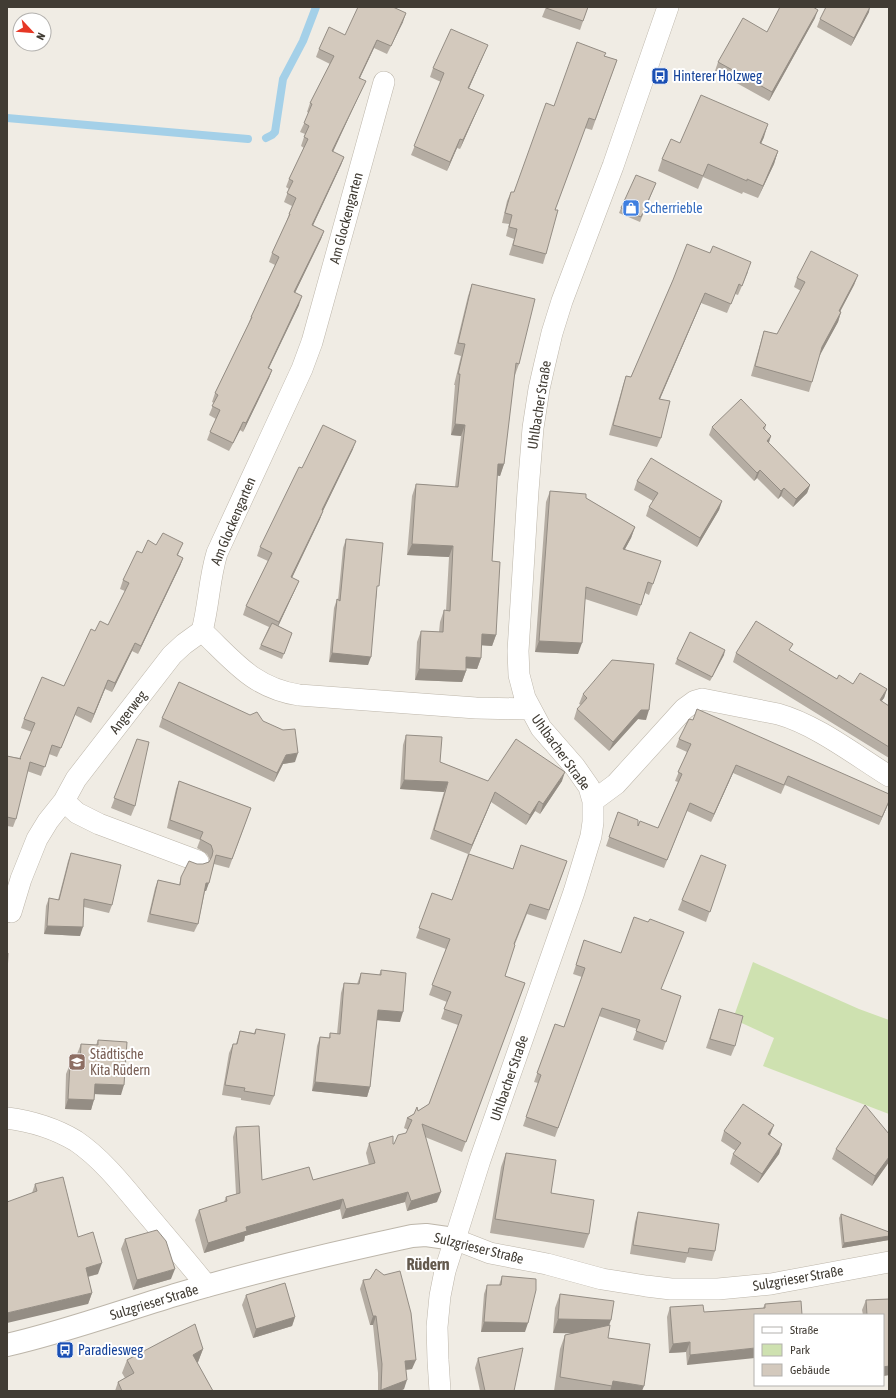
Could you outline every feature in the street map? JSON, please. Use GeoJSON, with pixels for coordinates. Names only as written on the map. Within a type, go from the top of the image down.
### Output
{"type":"FeatureCollection","features":[{"type":"Feature","properties":{"kind":"street","name":"Uhlbacher Straße"},"geometry":{"type":"LineString","coordinates":[[440,1391],[438,1360],[439,1310],[445,1271],[454,1239],[495,1117],[574,892],[591,836],[593,814],[591,791],[586,781],[575,767],[541,728],[530,709],[520,682],[518,651],[528,491],[533,428],[539,389],[552,333],[562,300],[615,159],[668,7]]}},
{"type":"Feature","properties":{"kind":"street","name":"Am Glockengarten"},"geometry":{"type":"LineString","coordinates":[[202,631],[208,605],[211,576],[217,553],[302,369],[312,342],[384,82]]}},
{"type":"Feature","properties":{"kind":"street"},"geometry":{"type":"LineString","coordinates":[[202,631],[252,678],[283,692],[299,695],[469,707],[530,709]]}},
{"type":"Feature","properties":{"kind":"street","name":"Angerweg"},"geometry":{"type":"LineString","coordinates":[[12,912],[21,879],[31,851],[42,829],[64,802],[76,780],[172,655],[202,631]]}},
{"type":"Feature","properties":{"kind":"street","name":"Uhlbacher Straße"},"geometry":{"type":"LineString","coordinates":[[592,801],[616,784],[684,709],[694,701],[702,699],[789,718],[823,734],[889,776]]}},
{"type":"Feature","properties":{"kind":"street"},"geometry":{"type":"LineString","coordinates":[[64,802],[77,813],[95,823],[198,861]]}},
{"type":"Feature","properties":{"kind":"street"},"geometry":{"type":"LineString","coordinates":[[7,1118],[27,1122],[64,1135],[75,1140],[94,1154],[132,1196],[207,1286]]}},
{"type":"Feature","properties":{"kind":"street","name":"Sulzgrieser Straße"},"geometry":{"type":"LineString","coordinates":[[7,1345],[62,1331],[207,1286],[279,1267],[412,1236],[426,1235],[454,1239],[490,1253],[547,1264],[602,1279],[646,1286],[671,1288],[718,1289],[771,1284],[889,1262]]}},
{"type":"Feature","properties":{"kind":"green space"},"geometry":{"type":"Polygon","coordinates":[[[753,962],[859,1009],[889,1020],[889,1114],[763,1066],[774,1038],[733,1019],[753,962]]]}},
{"type":"Feature","properties":{"kind":"building"},"geometry":{"type":"Polygon","coordinates":[[[358,7],[393,7],[406,13],[391,46],[377,40],[359,78],[366,81],[332,151],[344,157],[312,225],[324,231],[294,292],[302,296],[268,368],[272,370],[246,423],[243,422],[233,443],[210,432],[220,410],[212,406],[218,395],[215,393],[279,257],[272,253],[296,198],[287,193],[293,181],[289,179],[308,139],[304,137],[309,126],[304,123],[312,104],[310,103],[334,56],[319,49],[329,27],[345,35],[358,7]]]}},
{"type":"Feature","properties":{"kind":"building"},"geometry":{"type":"Polygon","coordinates":[[[546,7],[588,7],[583,21],[546,7]]]}},
{"type":"Feature","properties":{"kind":"building"},"geometry":{"type":"Polygon","coordinates":[[[780,7],[813,7],[818,10],[772,92],[718,62],[743,18],[767,32],[780,7]]]}},
{"type":"Feature","properties":{"kind":"building"},"geometry":{"type":"Polygon","coordinates":[[[826,7],[870,7],[854,38],[820,19],[826,7]]]}},
{"type":"Feature","properties":{"kind":"building"},"geometry":{"type":"Polygon","coordinates":[[[451,29],[488,45],[468,88],[484,95],[463,140],[460,139],[450,162],[414,146],[444,73],[433,68],[451,29]]]}},
{"type":"Feature","properties":{"kind":"building"},"geometry":{"type":"Polygon","coordinates":[[[577,42],[606,53],[604,56],[617,60],[595,120],[589,118],[555,210],[558,210],[546,254],[513,245],[517,229],[509,227],[512,215],[505,213],[511,192],[514,192],[546,103],[554,106],[577,42]]]}},
{"type":"Feature","properties":{"kind":"building"},"geometry":{"type":"Polygon","coordinates":[[[701,95],[768,124],[760,143],[778,151],[763,186],[747,179],[747,181],[708,164],[703,176],[662,159],[671,139],[680,143],[701,95]]]}},
{"type":"Feature","properties":{"kind":"building"},"geometry":{"type":"Polygon","coordinates":[[[636,175],[656,183],[641,217],[621,208],[636,175]]]}},
{"type":"Feature","properties":{"kind":"building"},"geometry":{"type":"Polygon","coordinates":[[[687,244],[710,253],[713,246],[751,262],[742,286],[739,284],[731,304],[705,293],[659,399],[670,401],[661,438],[613,425],[626,376],[631,377],[687,244]]]}},
{"type":"Feature","properties":{"kind":"building"},"geometry":{"type":"Polygon","coordinates":[[[811,251],[858,275],[839,311],[841,312],[822,347],[812,382],[755,366],[764,331],[777,334],[805,282],[797,278],[811,251]]]}},
{"type":"Feature","properties":{"kind":"building"},"geometry":{"type":"Polygon","coordinates":[[[472,284],[535,299],[519,364],[516,363],[504,464],[498,464],[492,561],[500,562],[496,635],[482,634],[481,658],[466,657],[466,671],[419,669],[421,631],[443,632],[444,610],[450,611],[453,546],[412,544],[416,484],[458,487],[465,425],[455,424],[460,374],[458,374],[465,344],[458,343],[472,284]]]}},
{"type":"Feature","properties":{"kind":"building"},"geometry":{"type":"Polygon","coordinates":[[[741,399],[766,425],[763,428],[771,436],[767,441],[810,485],[796,499],[784,488],[781,491],[760,470],[757,473],[712,427],[741,399]]]}},
{"type":"Feature","properties":{"kind":"building"},"geometry":{"type":"Polygon","coordinates":[[[323,425],[356,441],[291,577],[299,581],[279,622],[246,606],[272,553],[260,547],[299,467],[302,468],[323,425]]]}},
{"type":"Feature","properties":{"kind":"building"},"geometry":{"type":"Polygon","coordinates":[[[651,458],[722,501],[700,538],[649,507],[658,493],[637,481],[651,458]]]}},
{"type":"Feature","properties":{"kind":"building"},"geometry":{"type":"Polygon","coordinates":[[[550,491],[586,494],[586,498],[635,527],[623,549],[661,561],[653,584],[648,582],[641,605],[586,587],[582,643],[539,641],[550,491]]]}},
{"type":"Feature","properties":{"kind":"building"},"geometry":{"type":"Polygon","coordinates":[[[163,533],[183,543],[177,555],[183,558],[141,646],[135,643],[115,683],[108,680],[94,714],[78,707],[61,748],[52,745],[45,767],[30,762],[16,819],[7,817],[7,756],[21,759],[20,758],[35,723],[24,719],[42,677],[64,686],[91,629],[95,631],[100,621],[108,625],[129,583],[123,580],[137,551],[142,553],[148,540],[156,545],[163,533]]]}},
{"type":"Feature","properties":{"kind":"building"},"geometry":{"type":"Polygon","coordinates":[[[346,539],[383,543],[379,586],[377,586],[371,657],[332,653],[337,599],[340,601],[346,539]]]}},
{"type":"Feature","properties":{"kind":"building"},"geometry":{"type":"Polygon","coordinates":[[[756,621],[793,644],[789,650],[837,679],[839,675],[853,684],[860,673],[887,689],[880,700],[889,706],[889,747],[736,653],[756,621]]]}},
{"type":"Feature","properties":{"kind":"building"},"geometry":{"type":"Polygon","coordinates":[[[272,623],[292,633],[284,654],[261,645],[272,623]]]}},
{"type":"Feature","properties":{"kind":"building"},"geometry":{"type":"Polygon","coordinates":[[[690,632],[725,650],[712,677],[677,659],[690,632]]]}},
{"type":"Feature","properties":{"kind":"building"},"geometry":{"type":"Polygon","coordinates":[[[612,660],[654,664],[649,710],[641,710],[613,742],[577,709],[587,698],[583,694],[612,660]]]}},
{"type":"Feature","properties":{"kind":"building"},"geometry":{"type":"Polygon","coordinates":[[[179,682],[250,715],[257,712],[263,721],[283,730],[295,729],[298,753],[286,755],[277,773],[162,718],[179,682]]]}},
{"type":"Feature","properties":{"kind":"building"},"geometry":{"type":"Polygon","coordinates":[[[697,709],[889,794],[889,801],[882,817],[788,776],[784,785],[736,765],[714,814],[690,803],[667,860],[609,837],[618,812],[638,820],[638,826],[640,821],[658,828],[682,774],[678,772],[691,744],[679,739],[689,719],[693,720],[697,709]]]}},
{"type":"Feature","properties":{"kind":"building"},"geometry":{"type":"Polygon","coordinates":[[[406,735],[442,737],[440,762],[488,781],[516,739],[565,772],[543,804],[539,801],[530,815],[495,792],[472,845],[434,830],[448,782],[404,780],[406,735]]]}},
{"type":"Feature","properties":{"kind":"building"},"geometry":{"type":"Polygon","coordinates":[[[137,739],[149,742],[135,806],[114,798],[137,739]]]}},
{"type":"Feature","properties":{"kind":"building"},"geometry":{"type":"Polygon","coordinates":[[[179,781],[251,808],[232,859],[216,855],[209,883],[206,883],[198,924],[150,914],[158,880],[180,885],[181,877],[189,861],[197,864],[203,864],[209,862],[212,856],[213,851],[211,845],[200,839],[203,832],[170,820],[179,781]]]}},
{"type":"Feature","properties":{"kind":"building"},"geometry":{"type":"Polygon","coordinates":[[[521,845],[567,861],[549,910],[530,904],[514,944],[515,945],[505,976],[525,983],[466,1142],[422,1124],[441,1192],[411,1201],[408,1192],[346,1209],[343,1199],[246,1227],[247,1231],[208,1243],[199,1210],[227,1201],[226,1197],[240,1193],[236,1127],[259,1126],[262,1180],[309,1167],[313,1180],[375,1163],[369,1143],[393,1136],[394,1144],[398,1135],[406,1133],[412,1120],[407,1118],[414,1114],[417,1107],[418,1111],[429,1104],[462,1015],[444,1009],[451,992],[432,985],[450,939],[419,928],[432,893],[452,900],[469,854],[513,869],[521,845]]]}},
{"type":"Feature","properties":{"kind":"building"},"geometry":{"type":"Polygon","coordinates":[[[71,853],[121,865],[112,905],[84,899],[83,927],[47,926],[49,898],[59,900],[71,853]]]}},
{"type":"Feature","properties":{"kind":"building"},"geometry":{"type":"Polygon","coordinates":[[[701,855],[726,865],[710,912],[682,900],[701,855]]]}},
{"type":"Feature","properties":{"kind":"building"},"geometry":{"type":"Polygon","coordinates":[[[634,917],[648,922],[650,919],[684,932],[661,989],[681,996],[666,1042],[636,1031],[640,1020],[602,1008],[558,1128],[526,1117],[541,1075],[537,1073],[555,1024],[564,1027],[585,968],[576,965],[584,940],[621,953],[634,917]]]}},
{"type":"Feature","properties":{"kind":"building"},"geometry":{"type":"Polygon","coordinates":[[[7,953],[8,953],[7,974],[7,953]]]}},
{"type":"Feature","properties":{"kind":"building"},"geometry":{"type":"Polygon","coordinates":[[[381,970],[406,973],[403,1012],[378,1010],[370,1087],[315,1082],[320,1037],[330,1038],[330,1033],[340,1034],[344,983],[359,984],[361,973],[381,975],[381,970]]]}},
{"type":"Feature","properties":{"kind":"building"},"geometry":{"type":"Polygon","coordinates":[[[719,1009],[743,1016],[735,1046],[710,1039],[719,1009]]]}},
{"type":"Feature","properties":{"kind":"building"},"geometry":{"type":"Polygon","coordinates":[[[256,1029],[285,1034],[274,1096],[244,1091],[245,1088],[225,1085],[233,1044],[237,1044],[240,1031],[255,1034],[256,1029]]]}},
{"type":"Feature","properties":{"kind":"building","name":"Städtische Kita Rüdern"},"geometry":{"type":"Polygon","coordinates":[[[98,1040],[127,1042],[124,1085],[95,1084],[94,1100],[68,1099],[70,1064],[80,1064],[81,1044],[98,1045],[98,1040]]]}},
{"type":"Feature","properties":{"kind":"building"},"geometry":{"type":"Polygon","coordinates":[[[743,1104],[774,1125],[768,1134],[782,1144],[762,1174],[733,1154],[741,1143],[724,1131],[743,1104]]]}},
{"type":"Feature","properties":{"kind":"building"},"geometry":{"type":"Polygon","coordinates":[[[865,1105],[889,1134],[889,1157],[875,1176],[836,1149],[865,1105]]]}},
{"type":"Feature","properties":{"kind":"building"},"geometry":{"type":"Polygon","coordinates":[[[506,1153],[556,1160],[551,1193],[594,1200],[589,1234],[495,1219],[506,1153]]]}},
{"type":"Feature","properties":{"kind":"building"},"geometry":{"type":"Polygon","coordinates":[[[63,1177],[78,1237],[93,1232],[102,1263],[86,1268],[92,1293],[7,1313],[7,1202],[37,1191],[35,1184],[63,1177]]]}},
{"type":"Feature","properties":{"kind":"building"},"geometry":{"type":"Polygon","coordinates":[[[638,1212],[719,1224],[715,1251],[689,1248],[688,1253],[633,1245],[638,1212]]]}},
{"type":"Feature","properties":{"kind":"building"},"geometry":{"type":"Polygon","coordinates":[[[841,1214],[889,1232],[889,1236],[844,1243],[841,1214]]]}},
{"type":"Feature","properties":{"kind":"building"},"geometry":{"type":"Polygon","coordinates":[[[157,1230],[166,1241],[175,1269],[137,1280],[125,1239],[157,1230]]]}},
{"type":"Feature","properties":{"kind":"building"},"geometry":{"type":"Polygon","coordinates":[[[376,1269],[384,1275],[400,1271],[411,1313],[416,1360],[405,1361],[407,1380],[381,1390],[382,1364],[376,1316],[373,1316],[363,1280],[370,1279],[376,1269]]]}},
{"type":"Feature","properties":{"kind":"building"},"geometry":{"type":"Polygon","coordinates":[[[502,1276],[536,1279],[536,1290],[528,1323],[484,1322],[487,1285],[501,1285],[502,1276]]]}},
{"type":"Feature","properties":{"kind":"building"},"geometry":{"type":"Polygon","coordinates":[[[285,1283],[295,1317],[256,1329],[246,1295],[285,1283]]]}},
{"type":"Feature","properties":{"kind":"building"},"geometry":{"type":"Polygon","coordinates":[[[560,1294],[614,1301],[611,1320],[558,1319],[560,1294]]]}},
{"type":"Feature","properties":{"kind":"building"},"geometry":{"type":"Polygon","coordinates":[[[889,1299],[889,1366],[884,1367],[884,1314],[867,1314],[866,1300],[889,1299]]]}},
{"type":"Feature","properties":{"kind":"building"},"geometry":{"type":"Polygon","coordinates":[[[801,1301],[802,1314],[754,1314],[754,1348],[690,1355],[690,1342],[673,1344],[670,1307],[703,1305],[704,1312],[765,1308],[765,1304],[801,1301]]]}},
{"type":"Feature","properties":{"kind":"building"},"geometry":{"type":"Polygon","coordinates":[[[195,1324],[203,1349],[193,1355],[213,1391],[122,1391],[118,1382],[134,1373],[127,1360],[195,1324]]]}},
{"type":"Feature","properties":{"kind":"building"},"geometry":{"type":"Polygon","coordinates":[[[610,1325],[608,1338],[650,1344],[644,1386],[613,1381],[612,1386],[560,1377],[565,1335],[610,1325]]]}},
{"type":"Feature","properties":{"kind":"building"},"geometry":{"type":"Polygon","coordinates":[[[523,1348],[514,1391],[485,1391],[478,1358],[523,1348]]]}},
{"type":"Feature","properties":{"kind":"waterway"},"geometry":{"type":"LineString","coordinates":[[266,138],[275,132],[283,79],[303,41],[316,7]]}},
{"type":"Feature","properties":{"kind":"waterway"},"geometry":{"type":"LineString","coordinates":[[7,118],[248,139]]}},
{"type":"Feature","properties":{"kind":"place","name":"Hinterer Holzweg"},"geometry":{"type":"Point","coordinates":[660,76]}},
{"type":"Feature","properties":{"kind":"place","name":"Scherrieble"},"geometry":{"type":"Point","coordinates":[631,208]}},
{"type":"Feature","properties":{"kind":"place","name":"Städtische Kita Rüdern"},"geometry":{"type":"Point","coordinates":[77,1062]}},
{"type":"Feature","properties":{"kind":"place","name":"Paradiesweg"},"geometry":{"type":"Point","coordinates":[65,1350]}},
{"type":"Feature","properties":{"kind":"district","name":"Rüdern"},"geometry":{"type":"Point","coordinates":[428,1264]}}]}
